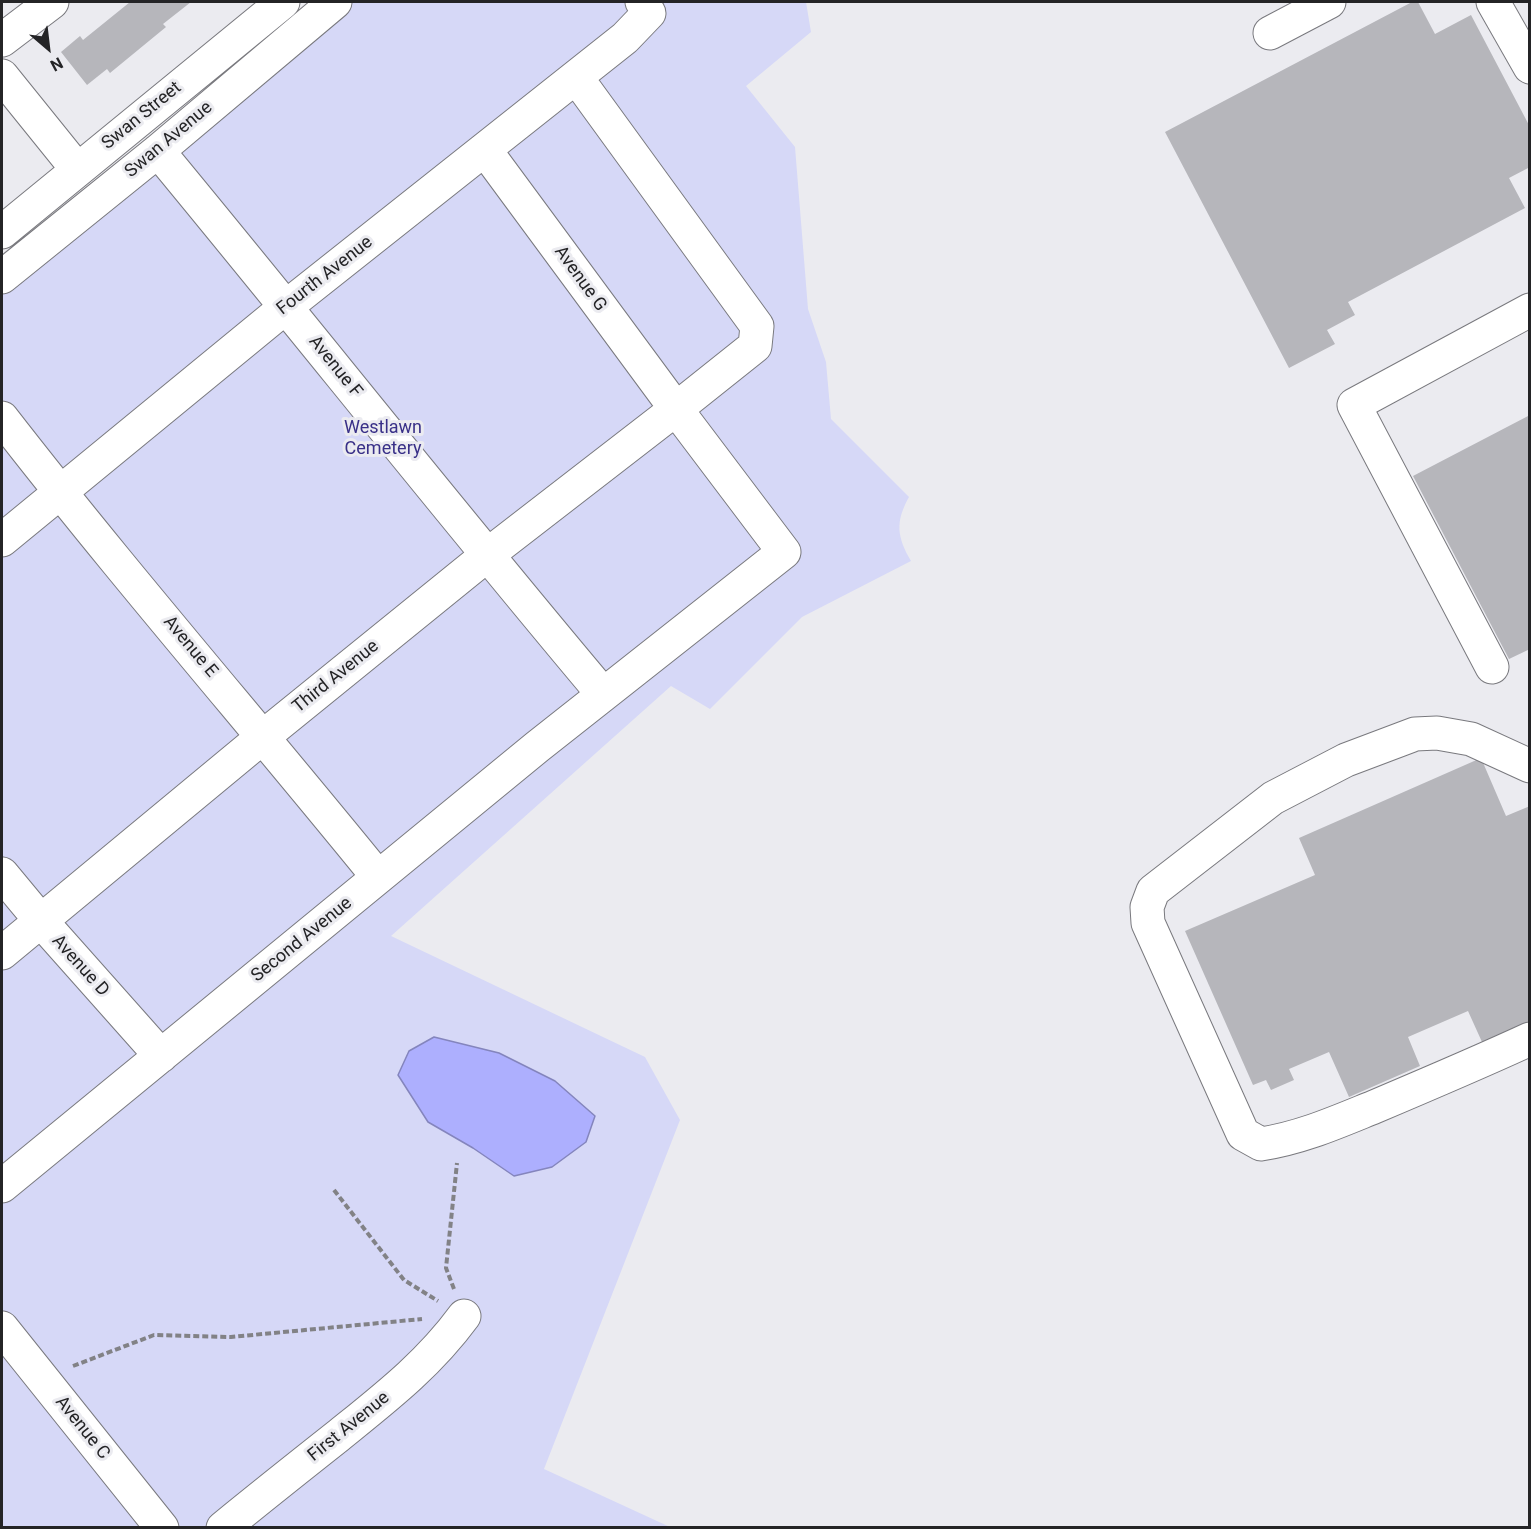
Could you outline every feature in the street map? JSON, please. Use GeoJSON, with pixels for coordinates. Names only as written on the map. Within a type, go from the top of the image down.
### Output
{"type":"FeatureCollection","features":[{"type":"Feature","properties":{"kind":"street"},"geometry":{"type":"LineString","coordinates":[[2,40],[52,2]]}},
{"type":"Feature","properties":{"kind":"street","name":"Swan Street"},"geometry":{"type":"LineString","coordinates":[[2,232],[283,2]]}},
{"type":"Feature","properties":{"kind":"street","name":"Swan Avenue"},"geometry":{"type":"LineString","coordinates":[[2,277],[158,151],[335,2]]}},
{"type":"Feature","properties":{"kind":"street"},"geometry":{"type":"LineString","coordinates":[[1270,33],[1329,2]]}},
{"type":"Feature","properties":{"kind":"street"},"geometry":{"type":"LineString","coordinates":[[1493,2],[1530,68]]}},
{"type":"Feature","properties":{"kind":"street","name":"Fourth Avenue"},"geometry":{"type":"LineString","coordinates":[[2,540],[287,306],[625,38],[645,7]]}},
{"type":"Feature","properties":{"kind":"street"},"geometry":{"type":"LineString","coordinates":[[2,76],[77,169]]}},
{"type":"Feature","properties":{"kind":"street","name":"Third Avenue"},"geometry":{"type":"LineString","coordinates":[[2,953],[486,556],[755,346],[757,326],[576,77]]}},
{"type":"Feature","properties":{"kind":"street","name":"Avenue G"},"geometry":{"type":"LineString","coordinates":[[485,150],[784,552],[603,694]]}},
{"type":"Feature","properties":{"kind":"street","name":"Avenue F"},"geometry":{"type":"LineString","coordinates":[[158,151],[287,306],[486,556],[603,694]]}},
{"type":"Feature","properties":{"kind":"street"},"geometry":{"type":"LineString","coordinates":[[1492,667],[1354,405],[1530,310]]}},
{"type":"Feature","properties":{"kind":"street","name":"Avenue E"},"geometry":{"type":"LineString","coordinates":[[2,418],[60,492],[264,736],[378,877]]}},
{"type":"Feature","properties":{"kind":"street","name":"Second Avenue"},"geometry":{"type":"LineString","coordinates":[[2,1186],[603,694]]}},
{"type":"Feature","properties":{"kind":"street"},"geometry":{"type":"LineString","coordinates":[[1530,765],[1471,739],[1437,733],[1415,734],[1346,760],[1273,798],[1153,891],[1147,907],[1148,923],[1243,1134],[1261,1144],[1285,1141],[1319,1129],[1530,1040]]}},
{"type":"Feature","properties":{"kind":"street","name":"Avenue D"},"geometry":{"type":"LineString","coordinates":[[2,874],[161,1056]]}},
{"type":"Feature","properties":{"kind":"street","name":"First Avenue"},"geometry":{"type":"LineString","coordinates":[[223,1527],[392,1393],[444,1343],[464,1316]]}},
{"type":"Feature","properties":{"kind":"street","name":"Avenue C"},"geometry":{"type":"LineString","coordinates":[[2,1328],[162,1527]]}},
{"type":"Feature","properties":{"kind":"path"},"geometry":{"type":"LineString","coordinates":[[457,1163],[446,1268],[464,1316]]}},
{"type":"Feature","properties":{"kind":"path"},"geometry":{"type":"LineString","coordinates":[[334,1190],[404,1280],[464,1316]]}},
{"type":"Feature","properties":{"kind":"path"},"geometry":{"type":"LineString","coordinates":[[41,1377],[154,1335],[231,1337],[405,1319],[464,1316]]}},
{"type":"Feature","properties":{"kind":"green space","name":"Westlawn Cemetery"},"geometry":{"type":"Polygon","coordinates":[[[322,2],[806,2],[811,32],[746,86],[795,147],[808,309],[826,362],[831,419],[909,497],[901,514],[900,529],[903,544],[911,561],[802,617],[710,709],[671,686],[391,936],[645,1057],[680,1120],[544,1469],[670,1527],[2,1528],[2,264],[322,2]]]}},
{"type":"Feature","properties":{"kind":"water"},"geometry":{"type":"Polygon","coordinates":[[[434,1037],[499,1053],[555,1081],[595,1116],[586,1142],[552,1167],[514,1176],[473,1148],[428,1122],[398,1075],[409,1051],[434,1037]]]}},
{"type":"Feature","properties":{"kind":"building"},"geometry":{"type":"Polygon","coordinates":[[[130,2],[191,2],[163,24],[166,27],[110,73],[107,69],[87,85],[61,52],[80,36],[83,40],[130,2]]]}},
{"type":"Feature","properties":{"kind":"building"},"geometry":{"type":"Polygon","coordinates":[[[1412,2],[1418,2],[1435,34],[1471,15],[1530,127],[1530,167],[1509,178],[1525,208],[1348,302],[1355,315],[1327,330],[1335,344],[1289,368],[1165,132],[1412,2]]]}},
{"type":"Feature","properties":{"kind":"building"},"geometry":{"type":"Polygon","coordinates":[[[1530,415],[1530,649],[1509,659],[1413,476],[1530,415]]]}},
{"type":"Feature","properties":{"kind":"building"},"geometry":{"type":"Polygon","coordinates":[[[1481,758],[1506,816],[1530,806],[1530,1021],[1482,1042],[1468,1011],[1408,1037],[1420,1066],[1349,1097],[1329,1052],[1289,1069],[1294,1080],[1271,1090],[1266,1080],[1253,1085],[1185,931],[1315,875],[1299,838],[1481,758]]]}}]}
